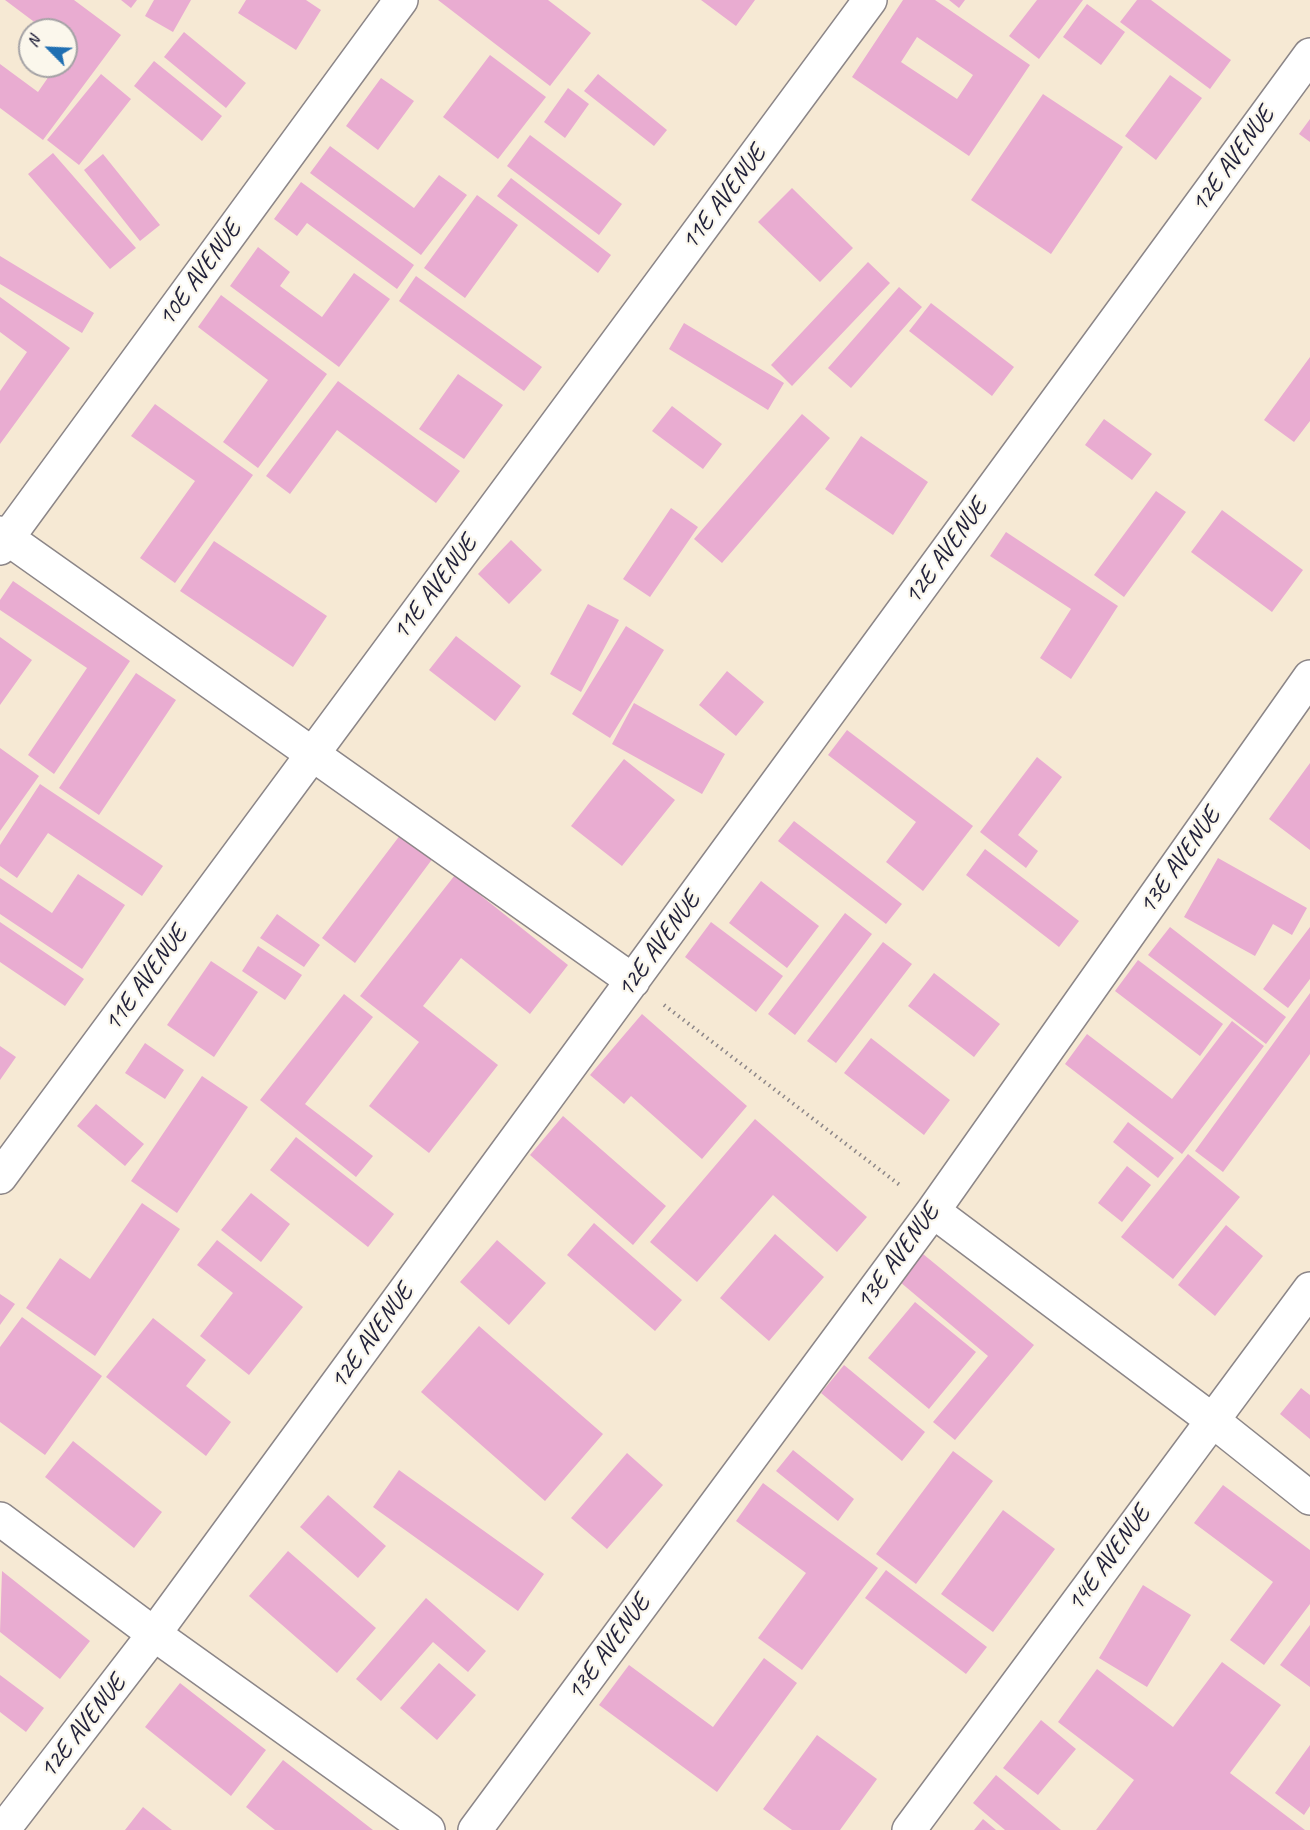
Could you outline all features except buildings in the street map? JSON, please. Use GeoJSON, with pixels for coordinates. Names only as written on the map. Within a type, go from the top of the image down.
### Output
{"type":"FeatureCollection","features":[{"type":"Feature","properties":{"kind":"street","name":"10E AVENUE"},"geometry":{"type":"LineString","coordinates":[[2,539],[401,0]]}},
{"type":"Feature","properties":{"kind":"street","name":"11E AVENUE"},"geometry":{"type":"LineString","coordinates":[[0,1177],[870,0]]}},
{"type":"Feature","properties":{"kind":"street","name":"12E AVENUE"},"geometry":{"type":"LineString","coordinates":[[3,1830],[154,1634],[1310,55]]}},
{"type":"Feature","properties":{"kind":"street"},"geometry":{"type":"LineString","coordinates":[[2,539],[313,753],[633,981]]}},
{"type":"Feature","properties":{"kind":"street","name":"13E AVENUE"},"geometry":{"type":"LineString","coordinates":[[475,1830],[933,1211],[1310,677]]}},
{"type":"Feature","properties":{"kind":"street"},"geometry":{"type":"LineString","coordinates":[[933,1211],[1212,1420],[1310,1498]]}},
{"type":"Feature","properties":{"kind":"street","name":"14E AVENUE"},"geometry":{"type":"LineString","coordinates":[[909,1830],[1310,1289]]}},
{"type":"Feature","properties":{"kind":"street"},"geometry":{"type":"LineString","coordinates":[[0,1519],[154,1634],[428,1830]]}},
{"type":"Feature","properties":{"kind":"path"},"geometry":{"type":"LineString","coordinates":[[633,981],[933,1211]]}}]}
